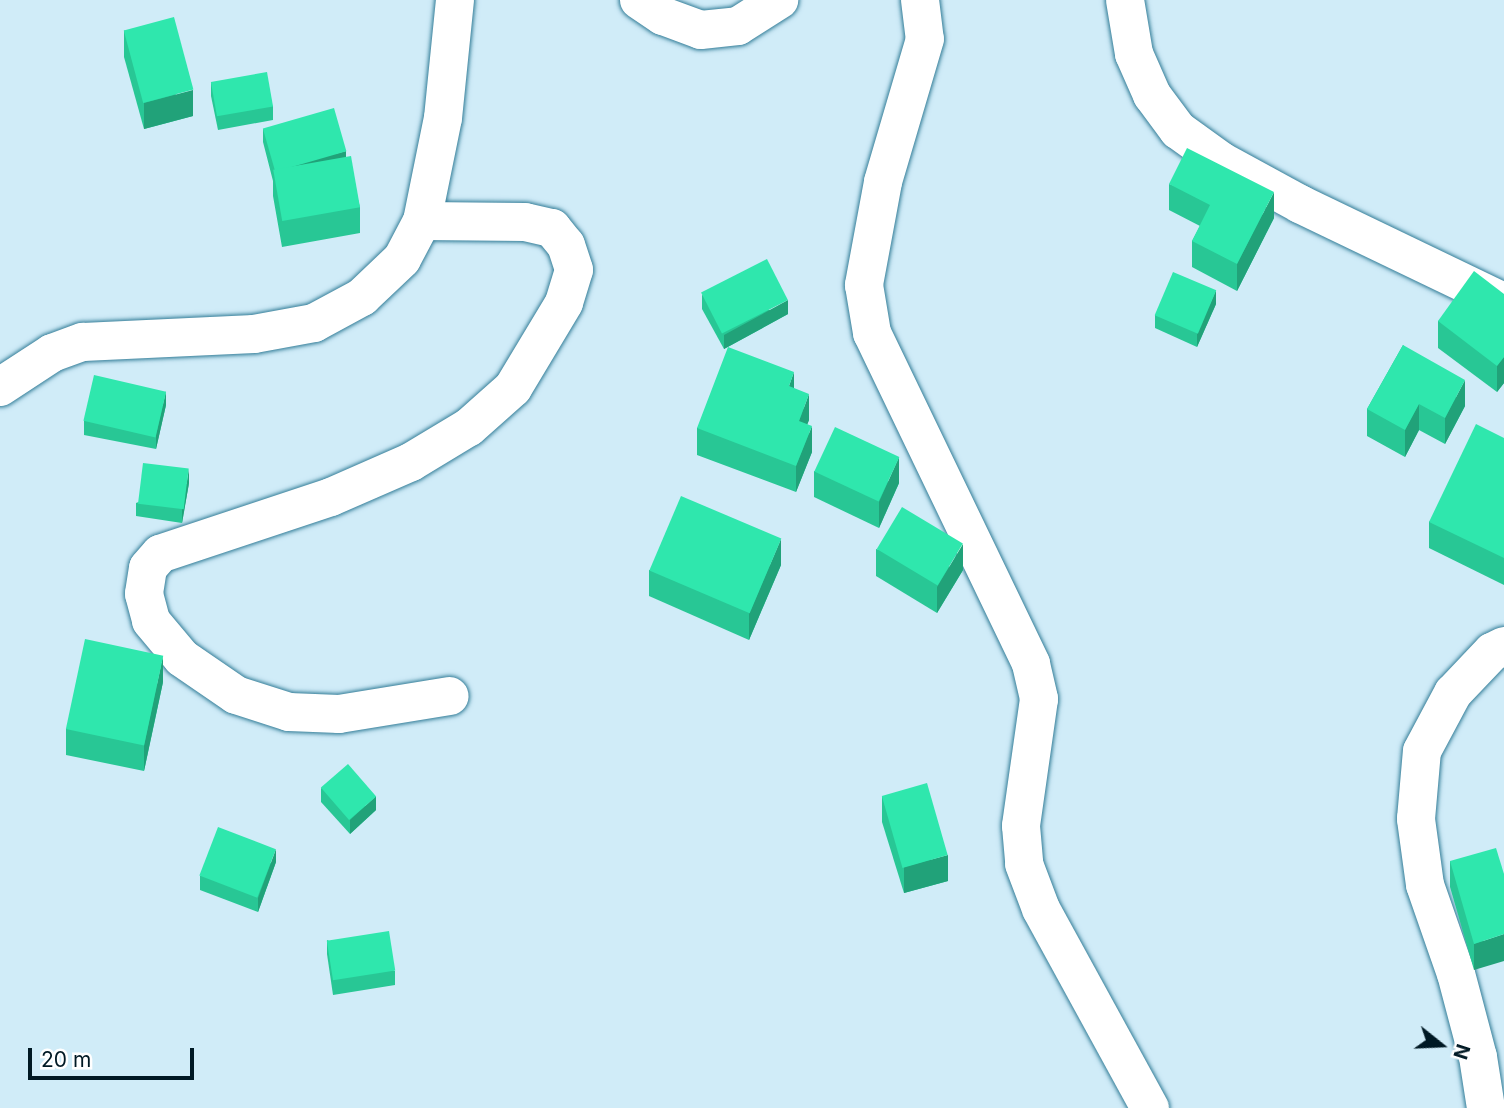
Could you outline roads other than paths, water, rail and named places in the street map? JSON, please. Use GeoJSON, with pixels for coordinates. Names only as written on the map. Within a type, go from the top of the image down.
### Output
{"type":"FeatureCollection","features":[{"type":"Feature","properties":{"kind":"street"},"geometry":{"type":"LineString","coordinates":[[0,387],[52,353],[83,342],[254,334],[314,323],[372,288],[402,259],[422,221],[443,118],[455,0]]}},
{"type":"Feature","properties":{"kind":"street"},"geometry":{"type":"LineString","coordinates":[[639,0],[663,16],[701,30],[738,26],[779,0]]}},
{"type":"Feature","properties":{"kind":"street"},"geometry":{"type":"LineString","coordinates":[[920,0],[925,39],[883,182],[864,285],[872,333],[1031,664],[1039,699],[1021,826],[1024,864],[1041,909],[1150,1108]]}},
{"type":"Feature","properties":{"kind":"street"},"geometry":{"type":"LineString","coordinates":[[1125,0],[1134,54],[1152,95],[1178,130],[1222,161],[1300,204],[1504,302]]}},
{"type":"Feature","properties":{"kind":"street"},"geometry":{"type":"LineString","coordinates":[[422,221],[525,222],[552,228],[566,244],[574,270],[565,303],[513,388],[469,427],[411,462],[331,497],[160,554],[148,568],[144,594],[150,621],[182,658],[249,700],[289,712],[339,714],[450,696]]}},
{"type":"Feature","properties":{"kind":"street"},"geometry":{"type":"LineString","coordinates":[[1486,1108],[1456,974],[1425,885],[1416,819],[1422,751],[1452,693],[1492,652],[1504,646]]}}]}
